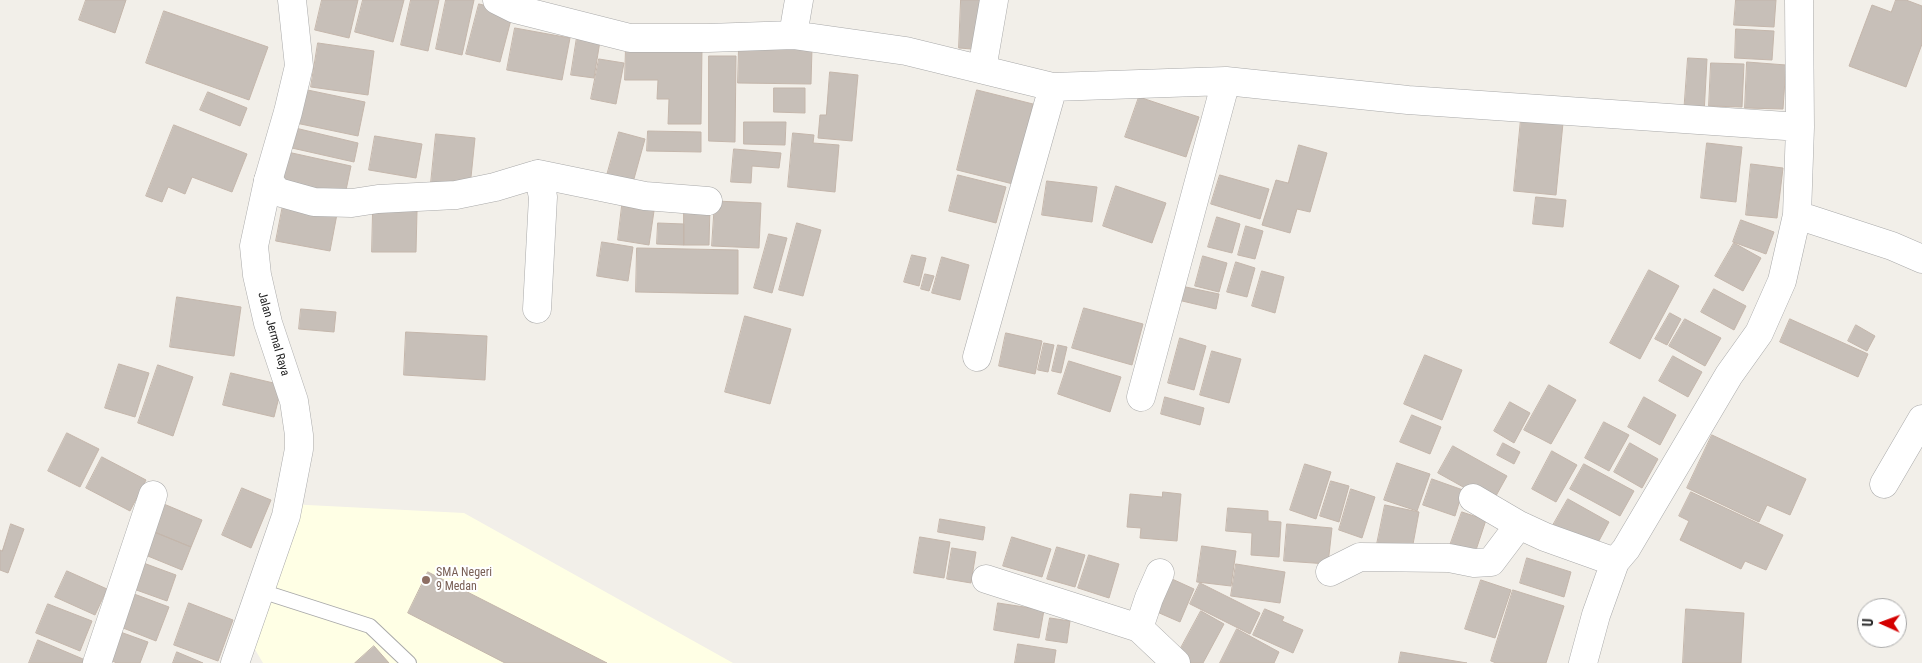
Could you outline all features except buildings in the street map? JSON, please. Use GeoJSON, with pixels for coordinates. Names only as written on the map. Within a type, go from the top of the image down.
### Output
{"type":"FeatureCollection","features":[{"type":"Feature","properties":{"kind":"street"},"geometry":{"type":"LineString","coordinates":[[496,0],[515,9],[630,38],[793,35],[906,51],[1053,87],[1226,81],[1408,100],[1800,127]]}},
{"type":"Feature","properties":{"kind":"street"},"geometry":{"type":"LineString","coordinates":[[793,35],[799,0]]}},
{"type":"Feature","properties":{"kind":"street"},"geometry":{"type":"LineString","coordinates":[[982,69],[994,0]]}},
{"type":"Feature","properties":{"kind":"street"},"geometry":{"type":"LineString","coordinates":[[1583,663],[1596,615],[1616,562],[1729,375],[1759,333],[1782,281],[1797,215],[1800,127],[1799,0]]}},
{"type":"Feature","properties":{"kind":"street","name":"Jalan Jermal Raya"},"geometry":{"type":"LineString","coordinates":[[235,663],[286,516],[299,449],[294,400],[268,323],[257,275],[254,246],[268,182],[299,66],[287,2]]}},
{"type":"Feature","properties":{"kind":"street"},"geometry":{"type":"LineString","coordinates":[[1141,397],[1226,81]]}},
{"type":"Feature","properties":{"kind":"street"},"geometry":{"type":"LineString","coordinates":[[977,357],[1053,87]]}},
{"type":"Feature","properties":{"kind":"street"},"geometry":{"type":"LineString","coordinates":[[268,182],[278,192],[314,202],[352,203],[378,199],[456,195],[496,187],[538,174],[645,196],[708,200]]}},
{"type":"Feature","properties":{"kind":"street"},"geometry":{"type":"LineString","coordinates":[[537,309],[543,197],[538,174]]}},
{"type":"Feature","properties":{"kind":"street"},"geometry":{"type":"LineString","coordinates":[[1797,215],[1892,246],[1922,259]]}},
{"type":"Feature","properties":{"kind":"street"},"geometry":{"type":"LineString","coordinates":[[1884,484],[1922,418]]}},
{"type":"Feature","properties":{"kind":"street"},"geometry":{"type":"LineString","coordinates":[[97,663],[153,495]]}},
{"type":"Feature","properties":{"kind":"street"},"geometry":{"type":"LineString","coordinates":[[1473,498],[1519,525],[1545,537],[1616,562]]}},
{"type":"Feature","properties":{"kind":"street"},"geometry":{"type":"LineString","coordinates":[[1330,572],[1360,557],[1439,557],[1474,563],[1491,562],[1519,525]]}},
{"type":"Feature","properties":{"kind":"street"},"geometry":{"type":"LineString","coordinates":[[1139,628],[1160,573]]}},
{"type":"Feature","properties":{"kind":"street"},"geometry":{"type":"LineString","coordinates":[[986,579],[1139,628],[1176,663]]}},
{"type":"Feature","properties":{"kind":"lane"},"geometry":{"type":"LineString","coordinates":[[260,591],[370,626],[409,663]]}},
{"type":"Feature","properties":{"kind":"shaded area","name":"SMA Negeri 9 Medan"},"geometry":{"type":"Polygon","coordinates":[[[288,504],[464,513],[733,663],[263,663],[253,646],[288,504]]]}},
{"type":"Feature","properties":{"kind":"place","name":"SMA Negeri 9 Medan"},"geometry":{"type":"Point","coordinates":[426,580]}}]}
